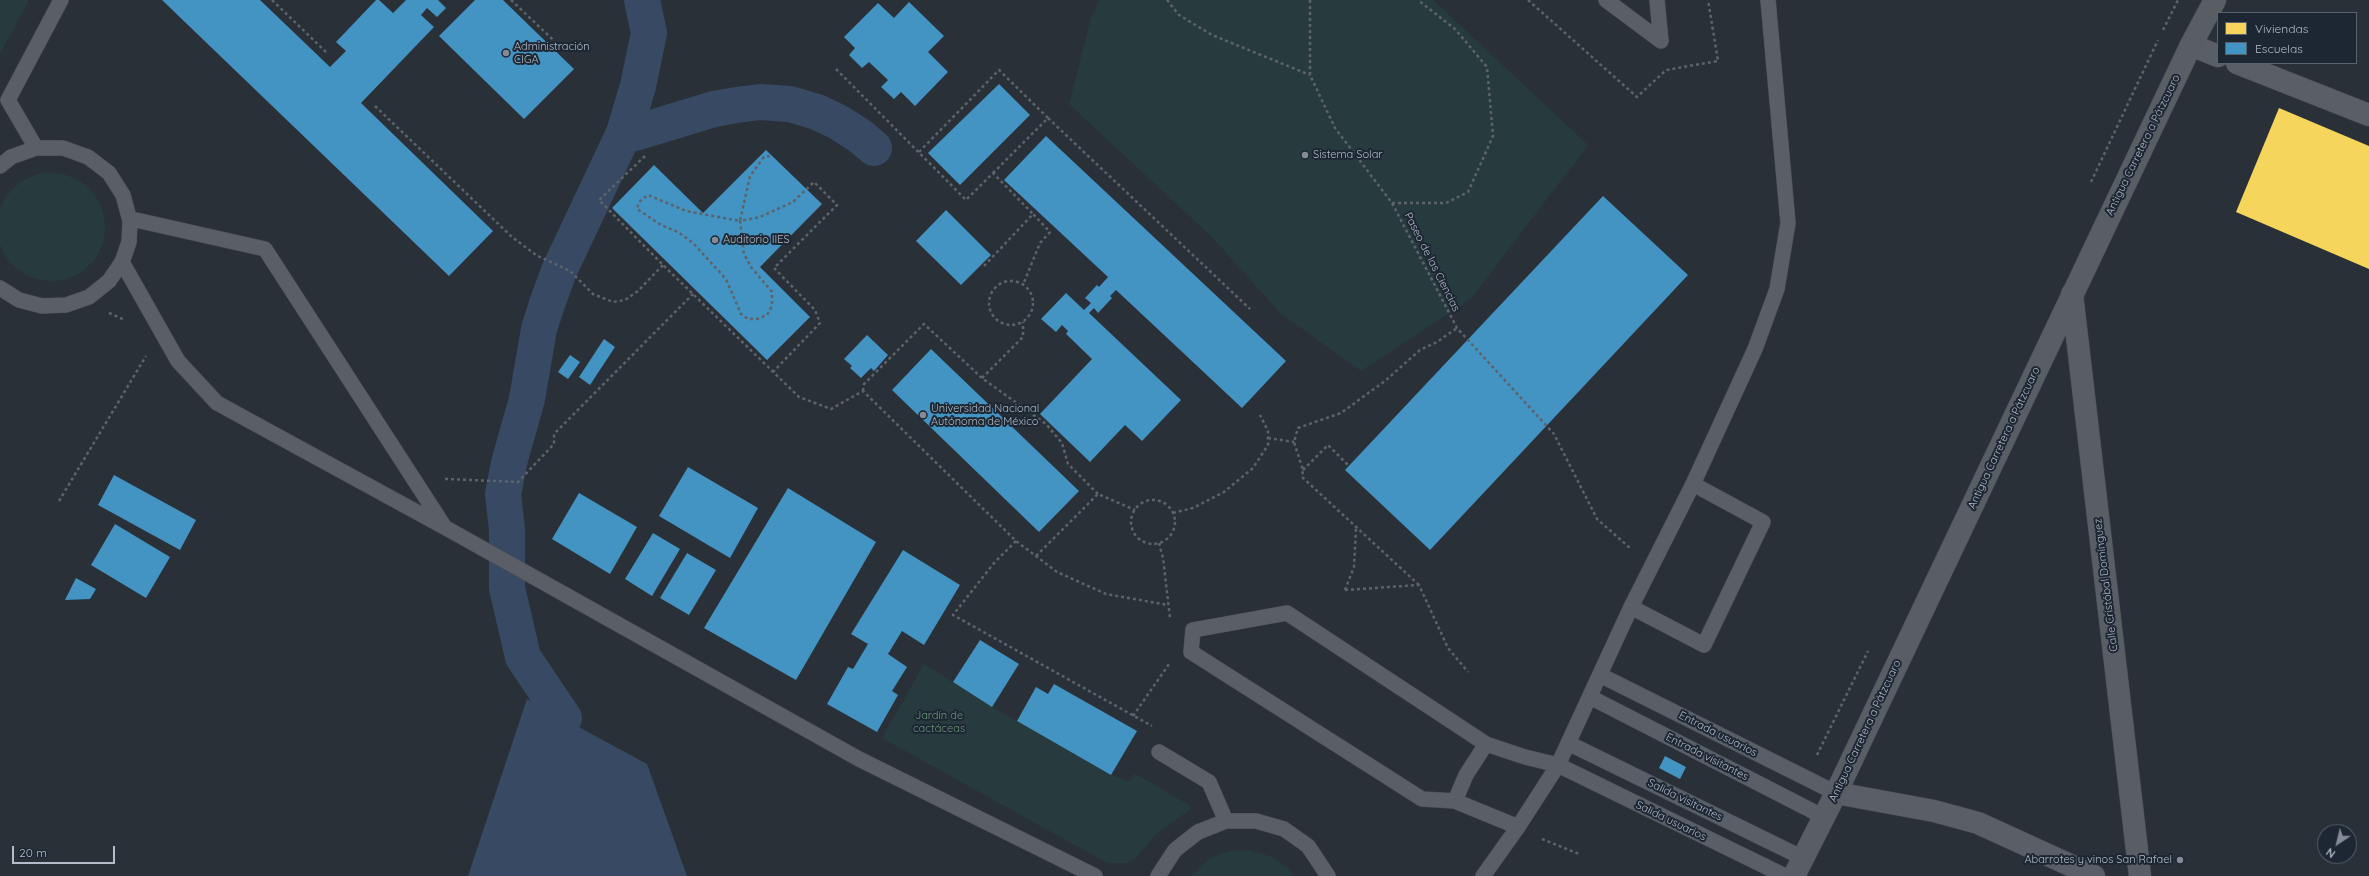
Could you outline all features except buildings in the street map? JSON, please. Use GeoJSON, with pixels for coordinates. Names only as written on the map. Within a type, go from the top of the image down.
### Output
{"type":"FeatureCollection","features":[{"type":"Feature","properties":{"kind":"main road","name":"Antigua Carretera a Pátzcuaro"},"geometry":{"type":"LineString","coordinates":[[1798,867],[1836,793],[2191,45],[2215,0]]}},
{"type":"Feature","properties":{"kind":"main road","name":"Calle Cristóbal Domínguez"},"geometry":{"type":"LineString","coordinates":[[2072,294],[2140,876]]}},
{"type":"Feature","properties":{"kind":"street"},"geometry":{"type":"LineString","coordinates":[[2191,45],[2217,56]]}},
{"type":"Feature","properties":{"kind":"street"},"geometry":{"type":"LineString","coordinates":[[2240,64],[2369,115]]}},
{"type":"Feature","properties":{"kind":"street"},"geometry":{"type":"LineString","coordinates":[[1836,793],[1934,811],[1978,823],[2094,876]]}},
{"type":"Feature","properties":{"kind":"lane"},"geometry":{"type":"LineString","coordinates":[[36,148],[8,100],[62,0]]}},
{"type":"Feature","properties":{"kind":"lane"},"geometry":{"type":"LineString","coordinates":[[1606,0],[1661,41],[1657,0]]}},
{"type":"Feature","properties":{"kind":"lane"},"geometry":{"type":"LineString","coordinates":[[1483,876],[1518,827],[1558,765],[1631,607],[1693,484],[1755,349],[1777,289],[1788,223],[1768,0]]}},
{"type":"Feature","properties":{"kind":"lane"},"geometry":{"type":"LineString","coordinates":[[0,166],[12,157],[36,148],[63,148],[81,155],[109,173],[124,195],[130,221],[129,242],[122,262],[108,282],[89,297],[66,305],[42,306],[19,300],[0,288]]}},
{"type":"Feature","properties":{"kind":"lane"},"geometry":{"type":"LineString","coordinates":[[130,221],[136,220],[265,249],[446,528]]}},
{"type":"Feature","properties":{"kind":"lane"},"geometry":{"type":"LineString","coordinates":[[122,262],[178,361],[217,403],[446,528],[859,759],[1095,876]]}},
{"type":"Feature","properties":{"kind":"lane"},"geometry":{"type":"LineString","coordinates":[[1631,607],[1704,645],[1763,522],[1693,484]]}},
{"type":"Feature","properties":{"kind":"lane","name":"Salida usuarios"},"geometry":{"type":"LineString","coordinates":[[1455,802],[1422,799],[1191,652],[1193,630],[1287,614],[1486,744],[1525,757],[1558,765],[1785,876]]}},
{"type":"Feature","properties":{"kind":"lane","name":"Entrada usuarios"},"geometry":{"type":"LineString","coordinates":[[1600,674],[1836,793]]}},
{"type":"Feature","properties":{"kind":"lane","name":"Entrada visitantes"},"geometry":{"type":"LineString","coordinates":[[1590,697],[1824,817]]}},
{"type":"Feature","properties":{"kind":"lane","name":"Salida visitantes"},"geometry":{"type":"LineString","coordinates":[[1568,743],[1798,867]]}},
{"type":"Feature","properties":{"kind":"lane"},"geometry":{"type":"LineString","coordinates":[[1486,744],[1466,775],[1455,802],[1518,827]]}},
{"type":"Feature","properties":{"kind":"lane"},"geometry":{"type":"LineString","coordinates":[[1159,752],[1209,782],[1226,821]]}},
{"type":"Feature","properties":{"kind":"lane"},"geometry":{"type":"LineString","coordinates":[[1158,876],[1175,850],[1198,832],[1226,821],[1256,821],[1284,829],[1308,846],[1328,876]]}},
{"type":"Feature","properties":{"kind":"path"},"geometry":{"type":"LineString","coordinates":[[272,0],[326,52]]}},
{"type":"Feature","properties":{"kind":"path"},"geometry":{"type":"LineString","coordinates":[[511,0],[567,53]]}},
{"type":"Feature","properties":{"kind":"path"},"geometry":{"type":"LineString","coordinates":[[1167,0],[1179,16],[1212,35],[1310,75]]}},
{"type":"Feature","properties":{"kind":"path","name":"Paseo de las Ciencias"},"geometry":{"type":"LineString","coordinates":[[1310,0],[1310,75],[1335,128],[1392,203],[1457,328],[1554,434],[1597,519],[1630,548]]}},
{"type":"Feature","properties":{"kind":"path","name":"Paseo de las Ciencias"},"geometry":{"type":"LineString","coordinates":[[1392,203],[1446,203],[1468,192],[1493,136],[1487,67],[1455,29],[1418,0]]}},
{"type":"Feature","properties":{"kind":"path"},"geometry":{"type":"LineString","coordinates":[[836,69],[966,200],[1048,118]]}},
{"type":"Feature","properties":{"kind":"path"},"geometry":{"type":"LineString","coordinates":[[918,152],[999,70],[1250,310]]}},
{"type":"Feature","properties":{"kind":"path"},"geometry":{"type":"LineString","coordinates":[[375,106],[512,237],[536,255],[570,271],[593,294],[613,302],[625,300],[638,291],[663,265]]}},
{"type":"Feature","properties":{"kind":"path"},"geometry":{"type":"LineString","coordinates":[[644,156],[600,200],[663,265],[800,398],[831,409],[863,391]]}},
{"type":"Feature","properties":{"kind":"path"},"geometry":{"type":"LineString","coordinates":[[770,156],[764,157],[750,176],[740,221],[744,254],[751,267],[772,292],[772,306],[767,315],[757,319],[748,319],[741,314],[726,279],[693,243],[678,232],[661,225],[637,209],[639,202],[648,195],[686,211],[740,221],[760,217],[793,202],[814,182],[837,205],[774,268],[815,310],[820,323],[773,372]]}},
{"type":"Feature","properties":{"kind":"path"},"geometry":{"type":"LineString","coordinates":[[993,173],[1050,232],[1040,243],[1023,285]]}},
{"type":"Feature","properties":{"kind":"path"},"geometry":{"type":"LineString","coordinates":[[984,266],[1033,214]]}},
{"type":"Feature","properties":{"kind":"path"},"geometry":{"type":"LineString","coordinates":[[982,378],[1023,337],[1024,322],[1032,310],[1033,303],[1028,289],[1016,282],[1002,283],[996,288],[989,300],[990,307],[997,320],[1010,325],[1024,322]]}},
{"type":"Feature","properties":{"kind":"path"},"geometry":{"type":"LineString","coordinates":[[441,479],[518,482],[554,444],[554,434],[693,294]]}},
{"type":"Feature","properties":{"kind":"path"},"geometry":{"type":"LineString","coordinates":[[106,312],[126,321]]}},
{"type":"Feature","properties":{"kind":"path"},"geometry":{"type":"LineString","coordinates":[[863,391],[864,384],[924,324],[982,378],[1046,424],[1062,443],[1068,464],[1098,494],[1135,510]]}},
{"type":"Feature","properties":{"kind":"path"},"geometry":{"type":"LineString","coordinates":[[1457,328],[1437,342],[1420,350],[1385,381],[1341,413],[1298,428],[1294,442],[1303,470],[1302,477],[1356,529],[1419,584],[1448,648],[1468,672]]}},
{"type":"Feature","properties":{"kind":"path"},"geometry":{"type":"LineString","coordinates":[[59,501],[149,350]]}},
{"type":"Feature","properties":{"kind":"path"},"geometry":{"type":"LineString","coordinates":[[863,391],[1016,541],[1058,572],[1106,594],[1168,605],[1163,558],[1159,543]]}},
{"type":"Feature","properties":{"kind":"path"},"geometry":{"type":"LineString","coordinates":[[1173,513],[1193,508],[1224,492],[1253,468],[1268,445],[1268,431],[1260,415]]}},
{"type":"Feature","properties":{"kind":"path"},"geometry":{"type":"LineString","coordinates":[[1268,438],[1294,442]]}},
{"type":"Feature","properties":{"kind":"path"},"geometry":{"type":"LineString","coordinates":[[1303,470],[1328,445],[1348,465]]}},
{"type":"Feature","properties":{"kind":"path"},"geometry":{"type":"LineString","coordinates":[[1036,556],[1098,494]]}},
{"type":"Feature","properties":{"kind":"path"},"geometry":{"type":"LineString","coordinates":[[1152,500],[1166,504],[1173,513],[1175,523],[1174,530],[1170,537],[1159,543],[1149,543],[1137,536],[1131,523],[1135,510],[1139,504],[1152,500]]}},
{"type":"Feature","properties":{"kind":"path"},"geometry":{"type":"LineString","coordinates":[[1356,529],[1354,567],[1345,590],[1419,584]]}},
{"type":"Feature","properties":{"kind":"path"},"geometry":{"type":"LineString","coordinates":[[1016,541],[994,563],[953,615],[1153,727],[1159,752]]}},
{"type":"Feature","properties":{"kind":"path"},"geometry":{"type":"LineString","coordinates":[[1133,716],[1158,681]]}},
{"type":"Feature","properties":{"kind":"path"},"geometry":{"type":"LineString","coordinates":[[1518,827],[1579,854]]}},
{"type":"Feature","properties":{"kind":"green space"},"geometry":{"type":"Polygon","coordinates":[[[0,0],[29,0],[0,54],[0,0]]]}},
{"type":"Feature","properties":{"kind":"green space"},"geometry":{"type":"Polygon","coordinates":[[[1100,0],[1433,0],[1588,145],[1471,299],[1361,371],[1280,313],[1213,238],[1069,104],[1091,18],[1100,0]]]}},
{"type":"Feature","properties":{"kind":"green space"},"geometry":{"type":"Polygon","coordinates":[[[41,174],[61,174],[72,177],[81,182],[96,197],[101,206],[104,217],[104,237],[101,248],[96,257],[81,272],[72,277],[61,280],[41,280],[30,277],[21,272],[6,257],[-1,241],[-1,213],[6,197],[21,182],[30,177],[41,174]]]}},
{"type":"Feature","properties":{"kind":"green space","name":"Jardín de cactáceas"},"geometry":{"type":"Polygon","coordinates":[[[924,664],[992,707],[1111,775],[1130,782],[1134,773],[1189,805],[1191,809],[1155,835],[1137,857],[1127,863],[1107,863],[882,738],[924,664]]]}},
{"type":"Feature","properties":{"kind":"green space"},"geometry":{"type":"Polygon","coordinates":[[[1249,850],[1270,856],[1288,868],[1293,876],[1191,876],[1209,859],[1228,851],[1249,850]]]}},
{"type":"Feature","properties":{"kind":"water"},"geometry":{"type":"Polygon","coordinates":[[[527,699],[647,764],[687,876],[468,876],[527,699]]]}},
{"type":"Feature","properties":{"kind":"waterway"},"geometry":{"type":"LineString","coordinates":[[564,718],[523,657],[507,588],[507,529],[503,494],[509,463],[527,399],[539,329],[547,304],[559,271],[624,133],[638,86],[649,33],[642,0]]}},
{"type":"Feature","properties":{"kind":"waterway"},"geometry":{"type":"LineString","coordinates":[[624,133],[635,133],[714,109],[760,102],[790,104],[817,112],[838,122],[860,136],[874,148]]}},
{"type":"Feature","properties":{"kind":"place","name":"Administración CIGA"},"geometry":{"type":"Point","coordinates":[506,53]}},
{"type":"Feature","properties":{"kind":"place","name":"Sistema Solar"},"geometry":{"type":"Point","coordinates":[1305,155]}},
{"type":"Feature","properties":{"kind":"place","name":"Auditorio IIES"},"geometry":{"type":"Point","coordinates":[715,240]}},
{"type":"Feature","properties":{"kind":"place","name":"Universidad Nacional Autónoma de México"},"geometry":{"type":"Point","coordinates":[923,415]}},
{"type":"Feature","properties":{"kind":"place","name":"Abarrotes y vinos San Rafael"},"geometry":{"type":"Point","coordinates":[2180,860]}}]}
